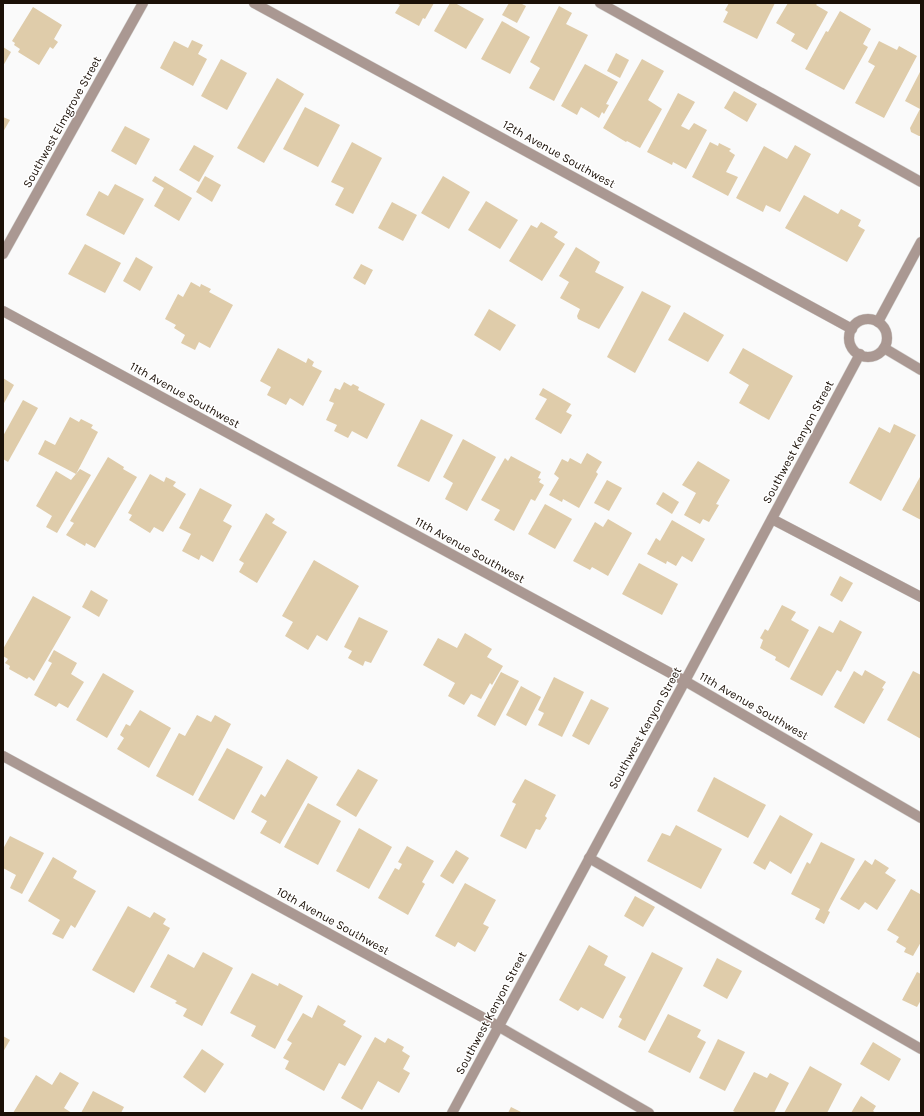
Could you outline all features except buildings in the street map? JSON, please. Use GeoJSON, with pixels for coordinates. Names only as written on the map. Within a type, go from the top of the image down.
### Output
{"type":"FeatureCollection","features":[{"type":"Feature","properties":{"kind":"street","name":"Southwest Elmgrove Street"},"geometry":{"type":"LineString","coordinates":[[3,254],[143,3]]}},
{"type":"Feature","properties":{"kind":"street","name":"12th Avenue Southwest"},"geometry":{"type":"LineString","coordinates":[[254,3],[852,328]]}},
{"type":"Feature","properties":{"kind":"street"},"geometry":{"type":"LineString","coordinates":[[600,3],[921,182]]}},
{"type":"Feature","properties":{"kind":"street"},"geometry":{"type":"LineString","coordinates":[[878,322],[921,242]]}},
{"type":"Feature","properties":{"kind":"street","name":"11th Avenue Southwest"},"geometry":{"type":"LineString","coordinates":[[3,311],[685,681],[921,818]]}},
{"type":"Feature","properties":{"kind":"street"},"geometry":{"type":"LineString","coordinates":[[870,319],[878,322],[885,328],[887,334],[887,340],[884,348],[876,355],[870,356],[860,354],[853,349],[850,343],[852,328],[858,322],[864,320],[870,319]]}},
{"type":"Feature","properties":{"kind":"street"},"geometry":{"type":"LineString","coordinates":[[884,348],[921,370]]}},
{"type":"Feature","properties":{"kind":"street","name":"Southwest Kenyon Street"},"geometry":{"type":"LineString","coordinates":[[452,1113],[860,354]]}},
{"type":"Feature","properties":{"kind":"street"},"geometry":{"type":"LineString","coordinates":[[772,519],[921,597]]}},
{"type":"Feature","properties":{"kind":"street","name":"10th Avenue Southwest"},"geometry":{"type":"LineString","coordinates":[[3,756],[498,1026],[649,1113]]}},
{"type":"Feature","properties":{"kind":"street"},"geometry":{"type":"LineString","coordinates":[[589,858],[921,1049]]}}]}
